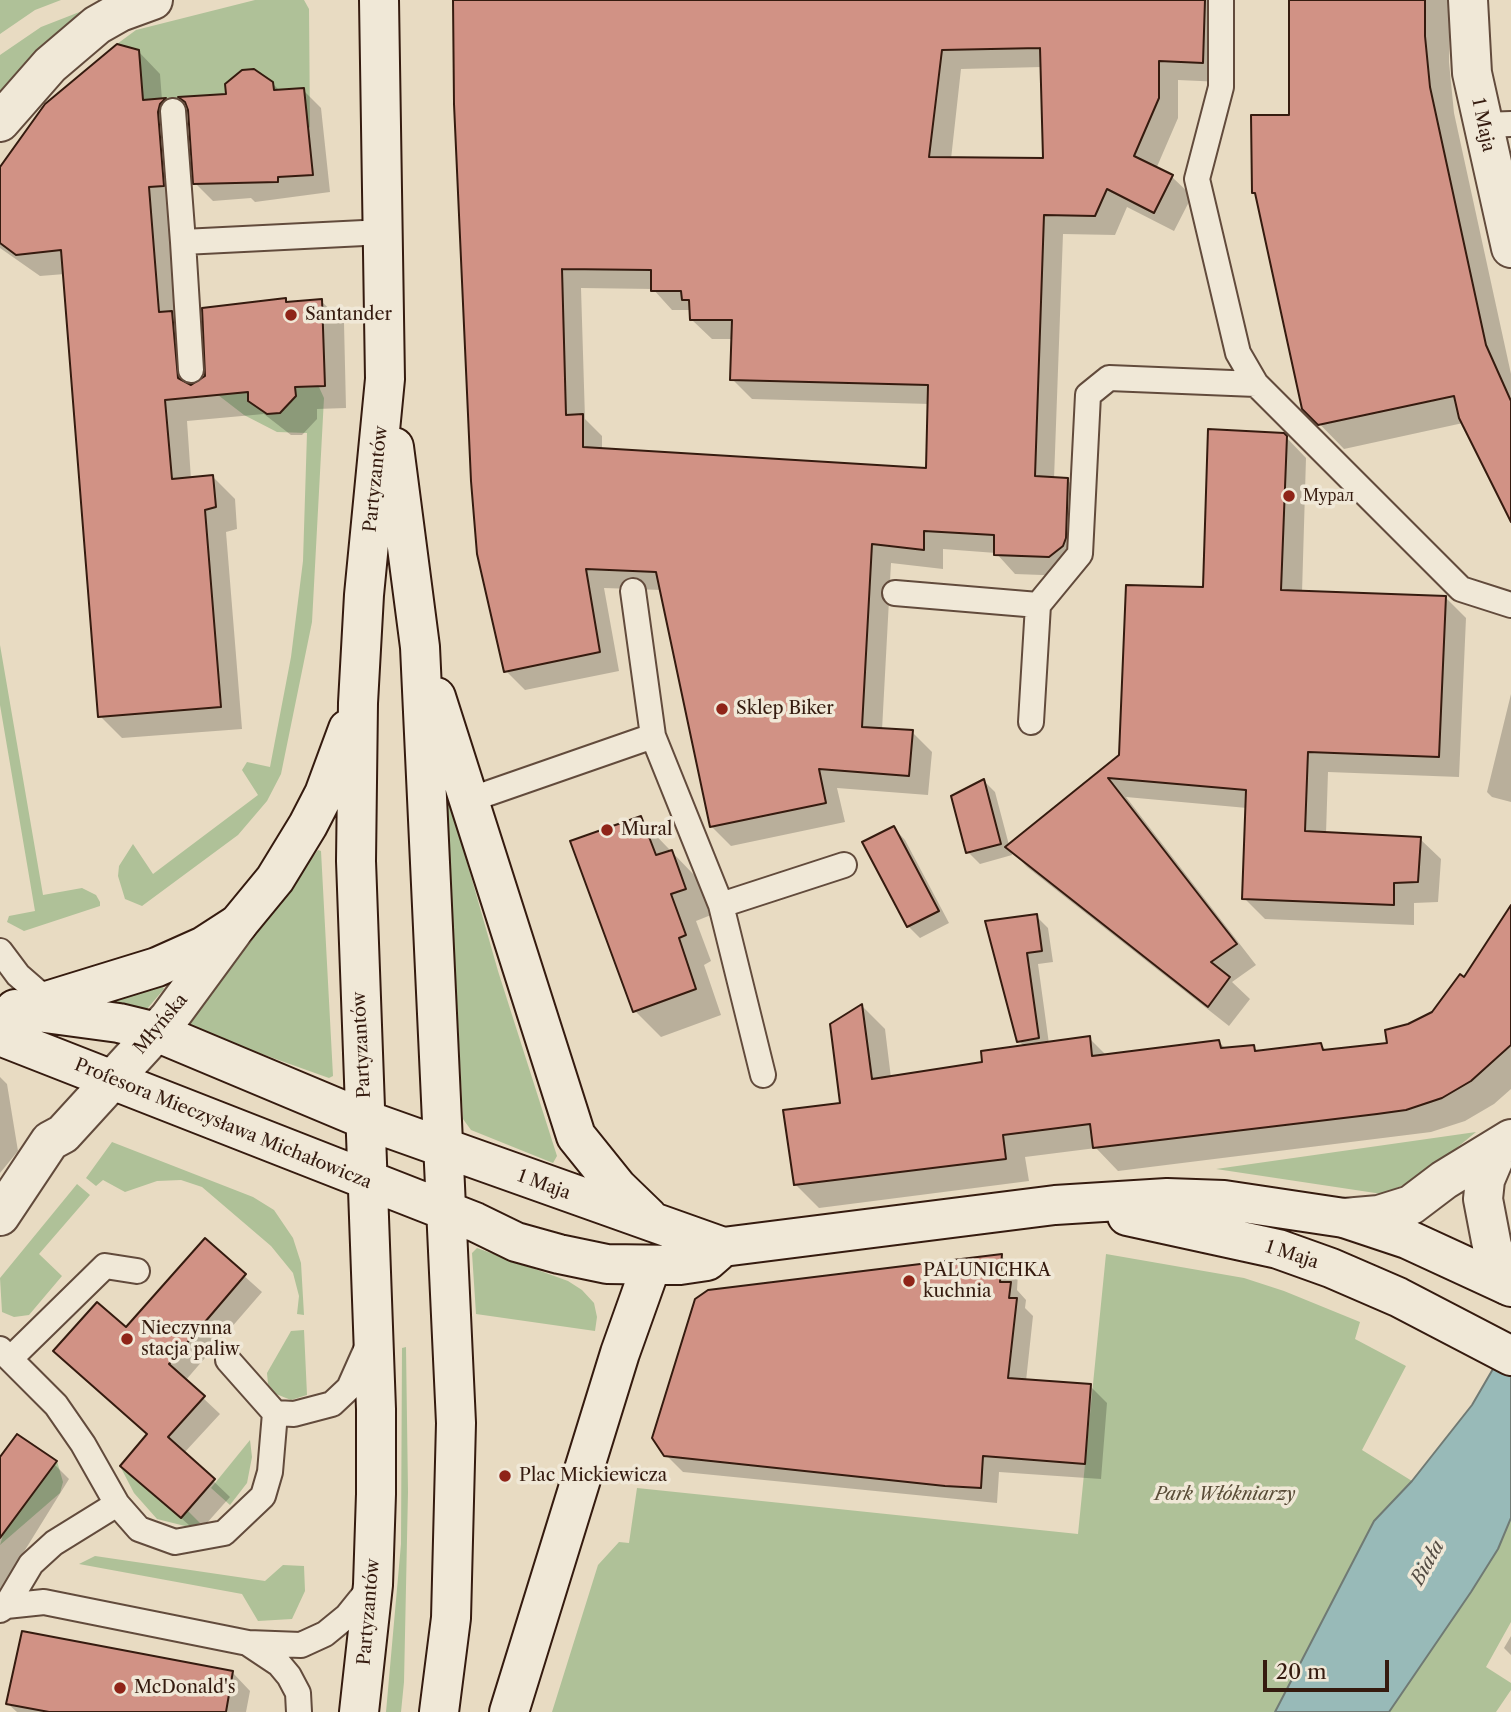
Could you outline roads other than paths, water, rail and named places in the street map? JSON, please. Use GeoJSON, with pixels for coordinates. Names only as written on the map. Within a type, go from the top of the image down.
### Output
{"type":"FeatureCollection","features":[{"type":"Feature","properties":{"kind":"street"},"geometry":{"type":"LineString","coordinates":[[0,121],[50,65],[97,25],[120,12],[153,0]]}},
{"type":"Feature","properties":{"kind":"street","name":"Partyzantów"},"geometry":{"type":"LineString","coordinates":[[379,0],[386,379],[420,647],[456,1423],[456,1513],[451,1618],[439,1712]]}},
{"type":"Feature","properties":{"kind":"street","name":"1 Maja"},"geometry":{"type":"LineString","coordinates":[[1468,0],[1472,74],[1497,124],[1511,248]]}},
{"type":"Feature","properties":{"kind":"street","name":"Partyzantów"},"geometry":{"type":"LineString","coordinates":[[359,1712],[373,1585],[376,1494],[373,1333],[357,913],[358,703],[364,595],[386,379]]}},
{"type":"Feature","properties":{"kind":"street","name":"Partyzantów"},"geometry":{"type":"LineString","coordinates":[[420,647],[576,1136],[617,1187],[657,1226]]}},
{"type":"Feature","properties":{"kind":"street"},"geometry":{"type":"LineString","coordinates":[[16,1014],[157,967],[204,946],[238,924],[275,879],[309,825],[358,703]]}},
{"type":"Feature","properties":{"kind":"street","name":"Młyńska"},"geometry":{"type":"LineString","coordinates":[[0,1216],[50,1141],[63,1134],[156,1032],[238,924]]}},
{"type":"Feature","properties":{"kind":"street"},"geometry":{"type":"LineString","coordinates":[[16,1014],[119,1023],[156,1032],[366,1120]]}},
{"type":"Feature","properties":{"kind":"street","name":"Profesora Mieczysława Michałowicza"},"geometry":{"type":"LineString","coordinates":[[16,1014],[113,1081],[446,1211]]}},
{"type":"Feature","properties":{"kind":"street","name":"1 Maja"},"geometry":{"type":"LineString","coordinates":[[366,1120],[657,1226],[706,1239],[723,1247],[1055,1205],[1167,1198],[1224,1200],[1344,1218],[1407,1239],[1509,1286]]}},
{"type":"Feature","properties":{"kind":"street","name":"1 Maja"},"geometry":{"type":"LineString","coordinates":[[1344,1218],[1379,1215],[1411,1205],[1444,1180],[1505,1144]]}},
{"type":"Feature","properties":{"kind":"street","name":"1 Maja"},"geometry":{"type":"LineString","coordinates":[[1505,1144],[1485,1180],[1483,1199],[1492,1246],[1509,1286]]}},
{"type":"Feature","properties":{"kind":"street","name":"1 Maja"},"geometry":{"type":"LineString","coordinates":[[1055,1205],[1161,1222],[1278,1249],[1398,1297],[1511,1356]]}},
{"type":"Feature","properties":{"kind":"street","name":"1 Maja"},"geometry":{"type":"LineString","coordinates":[[446,1211],[516,1242],[607,1264],[651,1266],[708,1261],[723,1247]]}},
{"type":"Feature","properties":{"kind":"street"},"geometry":{"type":"LineString","coordinates":[[509,1712],[651,1266],[657,1226]]}},
{"type":"Feature","properties":{"kind":"lane"},"geometry":{"type":"LineString","coordinates":[[1222,0],[1222,87],[1197,179],[1238,353],[1256,384],[1461,589],[1511,606]]}},
{"type":"Feature","properties":{"kind":"lane"},"geometry":{"type":"LineString","coordinates":[[173,111],[191,370]]}},
{"type":"Feature","properties":{"kind":"lane"},"geometry":{"type":"LineString","coordinates":[[183,242],[383,232]]}},
{"type":"Feature","properties":{"kind":"lane"},"geometry":{"type":"LineString","coordinates":[[1031,722],[1038,605],[1080,554],[1088,396],[1109,378],[1256,384]]}},
{"type":"Feature","properties":{"kind":"lane"},"geometry":{"type":"LineString","coordinates":[[633,591],[653,736],[721,905],[763,1075]]}},
{"type":"Feature","properties":{"kind":"lane"},"geometry":{"type":"LineString","coordinates":[[895,593],[1038,605]]}},
{"type":"Feature","properties":{"kind":"lane"},"geometry":{"type":"LineString","coordinates":[[469,800],[653,736]]}},
{"type":"Feature","properties":{"kind":"lane"},"geometry":{"type":"LineString","coordinates":[[721,905],[844,865]]}},
{"type":"Feature","properties":{"kind":"lane"},"geometry":{"type":"LineString","coordinates":[[0,951],[18,975],[16,1014]]}},
{"type":"Feature","properties":{"kind":"lane"},"geometry":{"type":"LineString","coordinates":[[137,1271],[105,1266],[5,1354],[56,1405],[83,1444],[117,1504],[139,1530],[175,1542],[224,1533],[263,1496],[271,1472],[275,1413]]}},
{"type":"Feature","properties":{"kind":"lane"},"geometry":{"type":"LineString","coordinates":[[228,1360],[275,1413],[294,1414],[332,1404],[349,1388],[373,1333]]}},
{"type":"Feature","properties":{"kind":"lane"},"geometry":{"type":"LineString","coordinates":[[3,1608],[32,1563],[46,1550],[117,1504]]}},
{"type":"Feature","properties":{"kind":"lane"},"geometry":{"type":"LineString","coordinates":[[3,1608],[44,1602],[248,1643],[301,1645],[347,1616],[373,1585]]}},
{"type":"Feature","properties":{"kind":"lane"},"geometry":{"type":"LineString","coordinates":[[248,1643],[279,1664],[289,1676],[298,1693],[299,1712]]}},
{"type":"Feature","properties":{"kind":"water","name":"Biała"},"geometry":{"type":"Polygon","coordinates":[[[1511,1338],[1511,1518],[1498,1549],[1471,1592],[1389,1712],[1275,1712],[1374,1521],[1412,1481],[1472,1405],[1511,1338]]]}},
{"type":"Feature","properties":{"kind":"place","name":"Santander"},"geometry":{"type":"Point","coordinates":[291,315]}},
{"type":"Feature","properties":{"kind":"place","name":"Мурал"},"geometry":{"type":"Point","coordinates":[1289,496]}},
{"type":"Feature","properties":{"kind":"place","name":"Sklep Biker"},"geometry":{"type":"Point","coordinates":[722,709]}},
{"type":"Feature","properties":{"kind":"place","name":"Mural"},"geometry":{"type":"Point","coordinates":[607,830]}},
{"type":"Feature","properties":{"kind":"place","name":"PALUNICHKA kuchnia"},"geometry":{"type":"Point","coordinates":[909,1281]}},
{"type":"Feature","properties":{"kind":"place","name":"Nieczynna stacja paliw"},"geometry":{"type":"Point","coordinates":[127,1339]}},
{"type":"Feature","properties":{"kind":"place","name":"Plac Mickiewicza"},"geometry":{"type":"Point","coordinates":[505,1476]}},
{"type":"Feature","properties":{"kind":"place","name":"McDonald's"},"geometry":{"type":"Point","coordinates":[120,1688]}},
{"type":"Feature","properties":{"kind":"park label","name":"Park Włókniarzy"},"geometry":{"type":"Point","coordinates":[1225,1495]}}]}
